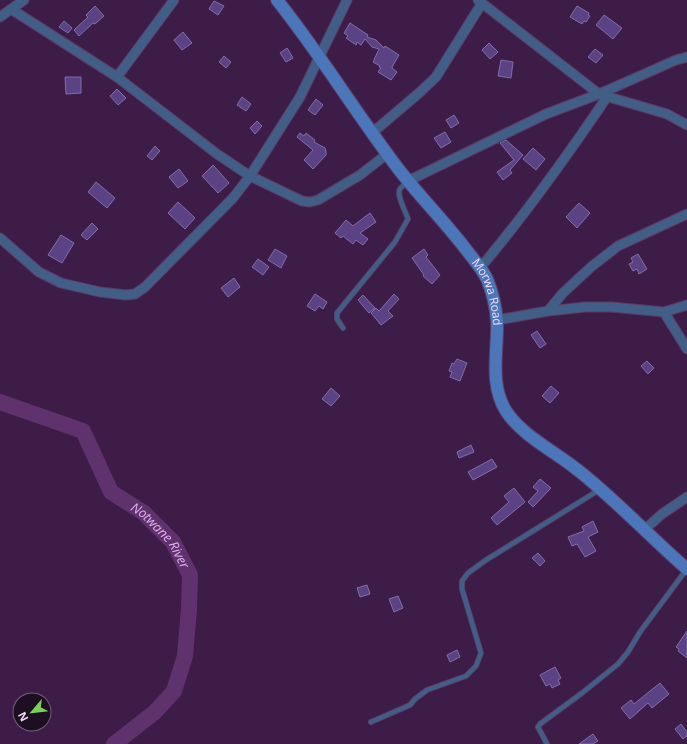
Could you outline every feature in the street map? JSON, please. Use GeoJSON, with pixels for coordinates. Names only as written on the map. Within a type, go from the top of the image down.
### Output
{"type":"FeatureCollection","features":[{"type":"Feature","properties":{"kind":"main road","name":"Morwa Road"},"geometry":{"type":"LineString","coordinates":[[277,0],[387,154],[480,268],[490,288],[497,320],[496,372],[502,401],[506,410],[514,421],[601,489],[687,568]]}},
{"type":"Feature","properties":{"kind":"street"},"geometry":{"type":"LineString","coordinates":[[0,17],[24,0]]}},
{"type":"Feature","properties":{"kind":"street"},"geometry":{"type":"LineString","coordinates":[[117,77],[173,0]]}},
{"type":"Feature","properties":{"kind":"street"},"geometry":{"type":"LineString","coordinates":[[0,238],[39,272],[60,283],[100,292],[126,295],[135,294],[154,279],[198,235],[233,198],[250,176],[300,97],[347,0]]}},
{"type":"Feature","properties":{"kind":"street"},"geometry":{"type":"LineString","coordinates":[[372,133],[436,77],[480,2],[603,96],[667,114],[687,125]]}},
{"type":"Feature","properties":{"kind":"street"},"geometry":{"type":"LineString","coordinates":[[11,9],[117,77],[217,154],[250,176],[302,200],[310,202],[318,200],[360,175],[387,154]]}},
{"type":"Feature","properties":{"kind":"street"},"geometry":{"type":"LineString","coordinates":[[408,181],[546,114],[603,96],[676,60],[687,57]]}},
{"type":"Feature","properties":{"kind":"street"},"geometry":{"type":"LineString","coordinates":[[480,268],[512,230],[567,156],[603,96]]}},
{"type":"Feature","properties":{"kind":"street"},"geometry":{"type":"LineString","coordinates":[[548,311],[591,267],[618,246],[687,214]]}},
{"type":"Feature","properties":{"kind":"street"},"geometry":{"type":"LineString","coordinates":[[497,320],[548,311],[585,307],[612,307],[664,312],[687,305]]}},
{"type":"Feature","properties":{"kind":"street"},"geometry":{"type":"LineString","coordinates":[[664,312],[687,349]]}},
{"type":"Feature","properties":{"kind":"street"},"geometry":{"type":"LineString","coordinates":[[644,530],[662,514],[687,497]]}},
{"type":"Feature","properties":{"kind":"lane"},"geometry":{"type":"LineString","coordinates":[[343,328],[337,319],[337,313],[395,242],[408,219],[398,192],[408,181]]}},
{"type":"Feature","properties":{"kind":"lane"},"geometry":{"type":"LineString","coordinates":[[371,722],[410,705],[427,690],[466,676],[476,666],[481,653],[462,589],[462,581],[468,573],[486,560],[601,489]]}},
{"type":"Feature","properties":{"kind":"lane"},"geometry":{"type":"LineString","coordinates":[[547,744],[539,731],[538,727],[540,724],[618,664],[687,568]]}},
{"type":"Feature","properties":{"kind":"building"},"geometry":{"type":"Polygon","coordinates":[[[214,1],[224,6],[218,15],[209,9],[214,1]]]}},
{"type":"Feature","properties":{"kind":"building"},"geometry":{"type":"Polygon","coordinates":[[[95,6],[104,16],[95,24],[93,23],[79,36],[74,30],[88,17],[86,15],[95,6]]]}},
{"type":"Feature","properties":{"kind":"building"},"geometry":{"type":"Polygon","coordinates":[[[577,6],[589,13],[588,15],[590,16],[586,22],[584,21],[582,24],[570,17],[577,6]]]}},
{"type":"Feature","properties":{"kind":"building"},"geometry":{"type":"Polygon","coordinates":[[[604,15],[622,28],[613,39],[596,25],[604,15]]]}},
{"type":"Feature","properties":{"kind":"building"},"geometry":{"type":"Polygon","coordinates":[[[64,21],[72,28],[68,33],[59,27],[64,21]]]}},
{"type":"Feature","properties":{"kind":"building"},"geometry":{"type":"Polygon","coordinates":[[[350,23],[368,35],[367,37],[376,40],[384,48],[385,46],[399,55],[392,67],[397,72],[391,80],[378,72],[381,68],[379,67],[380,66],[373,62],[379,49],[372,47],[365,39],[361,45],[357,42],[356,45],[346,38],[348,36],[344,33],[350,23]]]}},
{"type":"Feature","properties":{"kind":"building"},"geometry":{"type":"Polygon","coordinates":[[[183,32],[192,43],[182,50],[174,40],[183,32]]]}},
{"type":"Feature","properties":{"kind":"building"},"geometry":{"type":"Polygon","coordinates":[[[489,43],[498,52],[490,59],[482,50],[489,43]]]}},
{"type":"Feature","properties":{"kind":"building"},"geometry":{"type":"Polygon","coordinates":[[[287,48],[293,58],[286,62],[280,53],[287,48]]]}},
{"type":"Feature","properties":{"kind":"building"},"geometry":{"type":"Polygon","coordinates":[[[595,49],[603,55],[596,63],[588,57],[595,49]]]}},
{"type":"Feature","properties":{"kind":"building"},"geometry":{"type":"Polygon","coordinates":[[[224,56],[231,62],[226,68],[219,62],[224,56]]]}},
{"type":"Feature","properties":{"kind":"building"},"geometry":{"type":"Polygon","coordinates":[[[501,60],[513,62],[511,78],[498,76],[501,60]]]}},
{"type":"Feature","properties":{"kind":"building"},"geometry":{"type":"Polygon","coordinates":[[[65,77],[81,77],[81,93],[66,94],[65,77]]]}},
{"type":"Feature","properties":{"kind":"building"},"geometry":{"type":"Polygon","coordinates":[[[117,89],[126,98],[118,105],[110,96],[117,89]]]}},
{"type":"Feature","properties":{"kind":"building"},"geometry":{"type":"Polygon","coordinates":[[[242,97],[251,104],[246,111],[237,105],[242,97]]]}},
{"type":"Feature","properties":{"kind":"building"},"geometry":{"type":"Polygon","coordinates":[[[316,99],[323,105],[315,115],[308,110],[316,99]]]}},
{"type":"Feature","properties":{"kind":"building"},"geometry":{"type":"Polygon","coordinates":[[[454,115],[459,123],[451,128],[446,120],[454,115]]]}},
{"type":"Feature","properties":{"kind":"building"},"geometry":{"type":"Polygon","coordinates":[[[257,121],[262,126],[255,134],[250,128],[257,121]]]}},
{"type":"Feature","properties":{"kind":"building"},"geometry":{"type":"Polygon","coordinates":[[[445,132],[451,142],[441,148],[434,138],[445,132]]]}},
{"type":"Feature","properties":{"kind":"building"},"geometry":{"type":"Polygon","coordinates":[[[300,133],[304,136],[306,133],[315,140],[314,142],[325,148],[326,155],[313,169],[304,160],[313,150],[297,137],[300,133]]]}},
{"type":"Feature","properties":{"kind":"building"},"geometry":{"type":"Polygon","coordinates":[[[506,140],[523,155],[510,170],[512,173],[503,180],[497,172],[514,160],[500,143],[506,140]]]}},
{"type":"Feature","properties":{"kind":"building"},"geometry":{"type":"Polygon","coordinates":[[[155,146],[160,151],[152,160],[147,156],[155,146]]]}},
{"type":"Feature","properties":{"kind":"building"},"geometry":{"type":"Polygon","coordinates":[[[533,148],[545,159],[536,170],[523,159],[533,148]]]}},
{"type":"Feature","properties":{"kind":"building"},"geometry":{"type":"Polygon","coordinates":[[[213,165],[229,183],[218,193],[202,176],[213,165]]]}},
{"type":"Feature","properties":{"kind":"building"},"geometry":{"type":"Polygon","coordinates":[[[179,169],[188,181],[178,188],[169,177],[179,169]]]}},
{"type":"Feature","properties":{"kind":"building"},"geometry":{"type":"Polygon","coordinates":[[[96,182],[115,198],[107,208],[88,192],[96,182]]]}},
{"type":"Feature","properties":{"kind":"building"},"geometry":{"type":"Polygon","coordinates":[[[178,202],[195,218],[185,229],[168,213],[178,202]]]}},
{"type":"Feature","properties":{"kind":"building"},"geometry":{"type":"Polygon","coordinates":[[[579,203],[590,213],[577,228],[566,217],[579,203]]]}},
{"type":"Feature","properties":{"kind":"building"},"geometry":{"type":"Polygon","coordinates":[[[370,213],[376,222],[360,233],[368,239],[363,245],[356,240],[353,244],[343,236],[341,238],[335,233],[346,220],[353,226],[370,213]]]}},
{"type":"Feature","properties":{"kind":"building"},"geometry":{"type":"Polygon","coordinates":[[[92,223],[98,229],[87,240],[81,235],[92,223]]]}},
{"type":"Feature","properties":{"kind":"building"},"geometry":{"type":"Polygon","coordinates":[[[61,235],[74,243],[62,263],[48,255],[61,235]]]}},
{"type":"Feature","properties":{"kind":"building"},"geometry":{"type":"Polygon","coordinates":[[[275,249],[287,256],[281,268],[268,260],[275,249]]]}},
{"type":"Feature","properties":{"kind":"building"},"geometry":{"type":"Polygon","coordinates":[[[424,249],[428,255],[426,257],[440,275],[432,284],[423,276],[424,275],[412,258],[424,249]]]}},
{"type":"Feature","properties":{"kind":"building"},"geometry":{"type":"Polygon","coordinates":[[[638,254],[647,269],[639,274],[637,269],[633,271],[629,264],[633,262],[631,258],[638,254]]]}},
{"type":"Feature","properties":{"kind":"building"},"geometry":{"type":"Polygon","coordinates":[[[258,259],[269,267],[263,275],[252,267],[258,259]]]}},
{"type":"Feature","properties":{"kind":"building"},"geometry":{"type":"Polygon","coordinates":[[[234,278],[240,287],[228,297],[221,288],[234,278]]]}},
{"type":"Feature","properties":{"kind":"building"},"geometry":{"type":"Polygon","coordinates":[[[315,294],[327,302],[323,309],[319,306],[315,311],[307,306],[315,294]]]}},
{"type":"Feature","properties":{"kind":"building"},"geometry":{"type":"Polygon","coordinates":[[[394,294],[399,299],[388,311],[393,316],[381,325],[371,313],[376,308],[379,311],[394,294]]]}},
{"type":"Feature","properties":{"kind":"building"},"geometry":{"type":"Polygon","coordinates":[[[363,295],[375,308],[369,313],[358,300],[363,295]]]}},
{"type":"Feature","properties":{"kind":"building"},"geometry":{"type":"Polygon","coordinates":[[[537,331],[546,344],[540,348],[531,335],[537,331]]]}},
{"type":"Feature","properties":{"kind":"building"},"geometry":{"type":"Polygon","coordinates":[[[457,359],[467,363],[460,381],[450,377],[452,372],[449,371],[452,363],[454,364],[457,359]]]}},
{"type":"Feature","properties":{"kind":"building"},"geometry":{"type":"Polygon","coordinates":[[[647,361],[654,368],[648,374],[641,366],[647,361]]]}},
{"type":"Feature","properties":{"kind":"building"},"geometry":{"type":"Polygon","coordinates":[[[551,386],[559,393],[550,403],[542,396],[551,386]]]}},
{"type":"Feature","properties":{"kind":"building"},"geometry":{"type":"Polygon","coordinates":[[[331,388],[340,396],[331,406],[322,399],[331,388]]]}},
{"type":"Feature","properties":{"kind":"building"},"geometry":{"type":"Polygon","coordinates":[[[471,445],[474,452],[459,458],[457,452],[471,445]]]}},
{"type":"Feature","properties":{"kind":"building"},"geometry":{"type":"Polygon","coordinates":[[[492,459],[497,467],[473,480],[468,472],[492,459]]]}},
{"type":"Feature","properties":{"kind":"building"},"geometry":{"type":"Polygon","coordinates":[[[540,479],[551,488],[533,507],[528,502],[538,491],[533,487],[540,479]]]}},
{"type":"Feature","properties":{"kind":"building"},"geometry":{"type":"Polygon","coordinates":[[[514,488],[525,502],[497,525],[491,518],[509,502],[504,496],[514,488]]]}},
{"type":"Feature","properties":{"kind":"building"},"geometry":{"type":"Polygon","coordinates":[[[593,521],[598,532],[588,537],[596,551],[585,557],[577,544],[572,546],[568,537],[584,531],[582,527],[593,521]]]}},
{"type":"Feature","properties":{"kind":"building"},"geometry":{"type":"Polygon","coordinates":[[[538,553],[545,561],[540,566],[532,558],[538,553]]]}},
{"type":"Feature","properties":{"kind":"building"},"geometry":{"type":"Polygon","coordinates":[[[367,585],[370,594],[360,597],[357,588],[367,585]]]}},
{"type":"Feature","properties":{"kind":"building"},"geometry":{"type":"Polygon","coordinates":[[[398,596],[403,608],[394,612],[389,599],[398,596]]]}},
{"type":"Feature","properties":{"kind":"building"},"geometry":{"type":"Polygon","coordinates":[[[687,631],[687,658],[678,651],[679,649],[676,647],[687,631]]]}},
{"type":"Feature","properties":{"kind":"building"},"geometry":{"type":"Polygon","coordinates":[[[457,650],[460,657],[450,662],[447,655],[457,650]]]}},
{"type":"Feature","properties":{"kind":"building"},"geometry":{"type":"Polygon","coordinates":[[[555,667],[561,678],[558,680],[560,684],[552,688],[550,684],[546,686],[540,675],[555,667]]]}},
{"type":"Feature","properties":{"kind":"building"},"geometry":{"type":"Polygon","coordinates":[[[660,683],[669,694],[652,708],[648,703],[630,719],[621,708],[631,700],[634,704],[660,683]]]}},
{"type":"Feature","properties":{"kind":"building"},"geometry":{"type":"Polygon","coordinates":[[[681,724],[687,732],[687,736],[683,739],[675,729],[681,724]]]}},
{"type":"Feature","properties":{"kind":"building"},"geometry":{"type":"Polygon","coordinates":[[[593,734],[598,741],[593,744],[579,744],[593,734]]]}},
{"type":"Feature","properties":{"kind":"waterway","name":"Notwane River"},"geometry":{"type":"LineString","coordinates":[[0,402],[83,431],[111,492],[144,513],[173,542],[190,575],[185,656],[174,691],[155,712],[114,744]]}}]}
